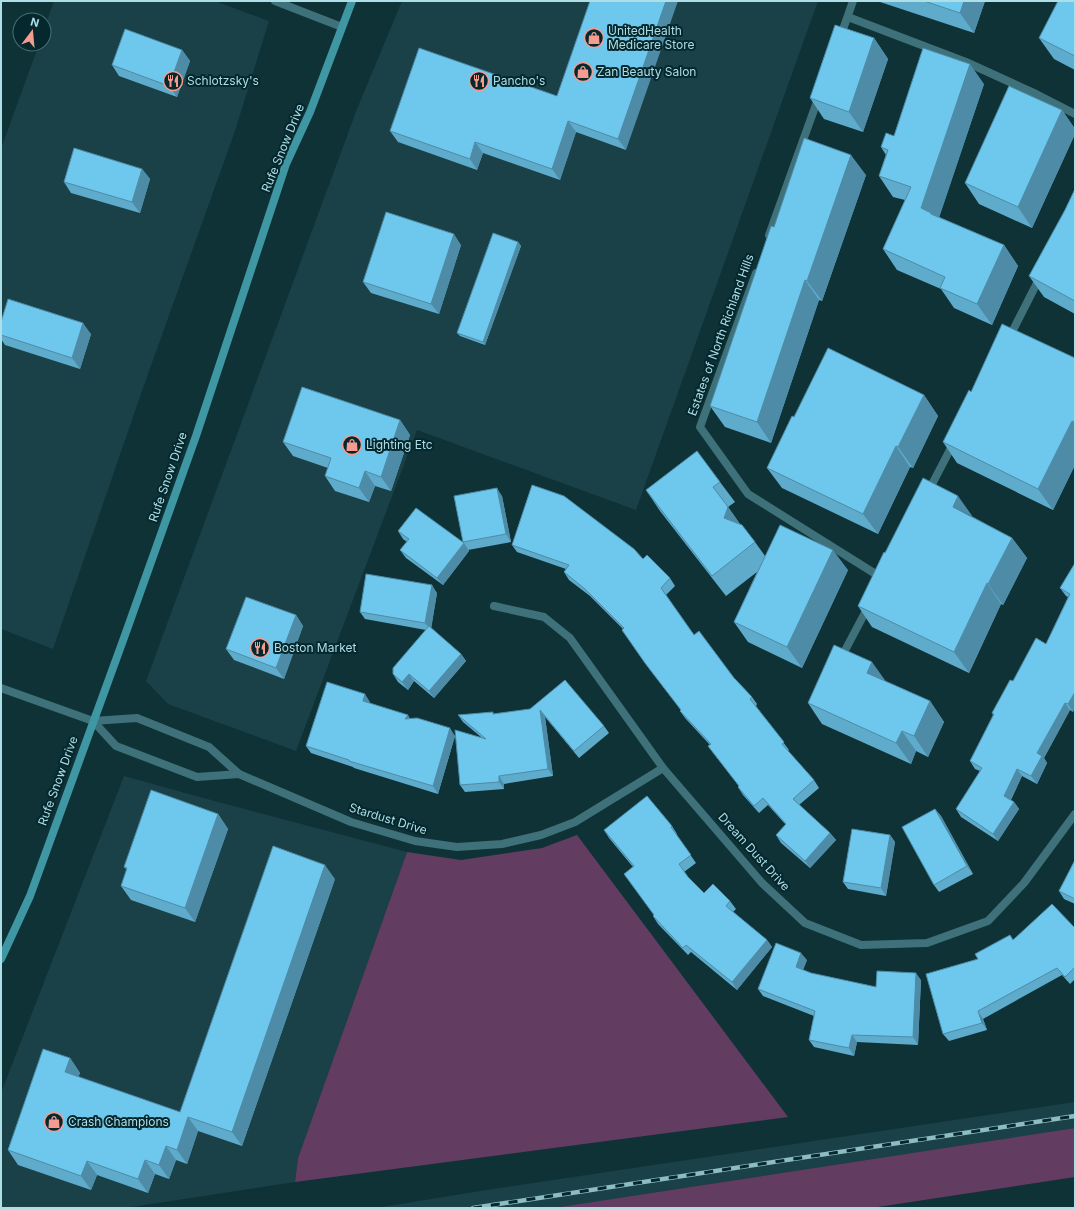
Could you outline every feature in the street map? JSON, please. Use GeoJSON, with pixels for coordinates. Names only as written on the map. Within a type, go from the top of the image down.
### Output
{"type":"FeatureCollection","features":[{"type":"Feature","properties":{"kind":"main road","name":"Rufe Snow Drive"},"geometry":{"type":"LineString","coordinates":[[1,958],[30,896],[196,436],[286,164],[310,112],[352,1]]}},
{"type":"Feature","properties":{"kind":"street"},"geometry":{"type":"LineString","coordinates":[[275,1],[342,27]]}},
{"type":"Feature","properties":{"kind":"street"},"geometry":{"type":"LineString","coordinates":[[837,45],[853,1]]}},
{"type":"Feature","properties":{"kind":"street"},"geometry":{"type":"LineString","coordinates":[[848,16],[966,62],[1036,94],[1075,114]]}},
{"type":"Feature","properties":{"kind":"street"},"geometry":{"type":"LineString","coordinates":[[767,241],[822,87]]}},
{"type":"Feature","properties":{"kind":"street","name":"Estates of North Richland Hills"},"geometry":{"type":"LineString","coordinates":[[759,263],[700,427],[748,494],[882,579]]}},
{"type":"Feature","properties":{"kind":"street"},"geometry":{"type":"LineString","coordinates":[[1006,342],[1044,271]]}},
{"type":"Feature","properties":{"kind":"street"},"geometry":{"type":"LineString","coordinates":[[925,498],[956,438]]}},
{"type":"Feature","properties":{"kind":"street"},"geometry":{"type":"LineString","coordinates":[[837,667],[872,599]]}},
{"type":"Feature","properties":{"kind":"street","name":"Dream Dust Drive"},"geometry":{"type":"LineString","coordinates":[[494,606],[544,617],[570,638],[663,768],[762,883],[805,923],[861,945],[927,943],[988,921],[1024,883],[1074,817]]}},
{"type":"Feature","properties":{"kind":"street"},"geometry":{"type":"LineString","coordinates":[[1,688],[93,721]]}},
{"type":"Feature","properties":{"kind":"street","name":"Stardust Drive"},"geometry":{"type":"LineString","coordinates":[[93,721],[136,718],[209,747],[239,774],[351,822],[415,841],[457,847],[502,844],[541,835],[575,822],[663,768]]}},
{"type":"Feature","properties":{"kind":"street","name":"Stardust Drive"},"geometry":{"type":"LineString","coordinates":[[93,721],[116,746],[197,777],[239,774]]}},
{"type":"Feature","properties":{"kind":"shaded area"},"geometry":{"type":"Polygon","coordinates":[[[54,1],[215,1],[269,21],[235,131],[143,388],[53,649],[1,629],[1,149],[36,52],[52,52],[52,12],[50,12],[54,1]]]}},
{"type":"Feature","properties":{"kind":"shaded area"},"geometry":{"type":"Polygon","coordinates":[[[402,1],[818,1],[636,510],[417,430],[296,751],[168,704],[146,681],[357,109],[402,1]]]}},
{"type":"Feature","properties":{"kind":"shaded area"},"geometry":{"type":"Polygon","coordinates":[[[124,776],[407,852],[298,1158],[295,1182],[125,1208],[1,1208],[1,1093],[124,776]]]}},
{"type":"Feature","properties":{"kind":"shaded area"},"geometry":{"type":"Polygon","coordinates":[[[577,835],[788,1117],[295,1182],[298,1158],[407,852],[461,860],[542,848],[577,835]]]}},
{"type":"Feature","properties":{"kind":"shaded area"},"geometry":{"type":"Polygon","coordinates":[[[1075,1102],[1075,1128],[553,1208],[376,1208],[486,1190],[1075,1102]]]}},
{"type":"Feature","properties":{"kind":"shaded area"},"geometry":{"type":"Polygon","coordinates":[[[1075,1128],[1075,1177],[871,1208],[553,1208],[1075,1128]]]}},
{"type":"Feature","properties":{"kind":"building"},"geometry":{"type":"Polygon","coordinates":[[[590,1],[666,1],[618,139],[568,121],[552,169],[475,142],[470,159],[390,131],[419,48],[557,96],[590,1]]]}},
{"type":"Feature","properties":{"kind":"building"},"geometry":{"type":"Polygon","coordinates":[[[924,1],[964,1],[960,13],[924,1]]]}},
{"type":"Feature","properties":{"kind":"building"},"geometry":{"type":"Polygon","coordinates":[[[1058,1],[1075,1],[1075,56],[1039,38],[1058,1]]]}},
{"type":"Feature","properties":{"kind":"building"},"geometry":{"type":"Polygon","coordinates":[[[835,25],[874,38],[849,112],[810,98],[835,25]]]}},
{"type":"Feature","properties":{"kind":"building"},"geometry":{"type":"Polygon","coordinates":[[[125,29],[182,50],[169,86],[112,65],[125,29]]]}},
{"type":"Feature","properties":{"kind":"building"},"geometry":{"type":"Polygon","coordinates":[[[923,48],[970,64],[921,208],[931,214],[1004,245],[977,304],[940,288],[945,277],[883,249],[911,187],[879,176],[888,150],[881,147],[886,133],[894,136],[923,48]]]}},
{"type":"Feature","properties":{"kind":"building"},"geometry":{"type":"Polygon","coordinates":[[[1009,86],[1062,110],[1018,207],[965,183],[1009,86]]]}},
{"type":"Feature","properties":{"kind":"building"},"geometry":{"type":"Polygon","coordinates":[[[804,138],[851,155],[807,281],[805,280],[757,422],[710,406],[771,226],[774,227],[804,138]]]}},
{"type":"Feature","properties":{"kind":"building"},"geometry":{"type":"Polygon","coordinates":[[[74,148],[142,169],[132,202],[64,182],[74,148]]]}},
{"type":"Feature","properties":{"kind":"building"},"geometry":{"type":"Polygon","coordinates":[[[1075,189],[1075,301],[1029,276],[1075,189]]]}},
{"type":"Feature","properties":{"kind":"building"},"geometry":{"type":"Polygon","coordinates":[[[386,212],[454,234],[431,304],[363,282],[386,212]]]}},
{"type":"Feature","properties":{"kind":"building"},"geometry":{"type":"Polygon","coordinates":[[[493,233],[518,242],[483,342],[457,333],[493,233]]]}},
{"type":"Feature","properties":{"kind":"building"},"geometry":{"type":"Polygon","coordinates":[[[8,299],[83,323],[72,358],[1,335],[1,322],[8,299]]]}},
{"type":"Feature","properties":{"kind":"building"},"geometry":{"type":"Polygon","coordinates":[[[1002,324],[1075,358],[1075,422],[1072,421],[1038,489],[943,442],[969,390],[971,392],[1002,324]]]}},
{"type":"Feature","properties":{"kind":"building"},"geometry":{"type":"Polygon","coordinates":[[[828,348],[924,395],[898,447],[896,446],[863,514],[767,468],[792,416],[794,417],[828,348]]]}},
{"type":"Feature","properties":{"kind":"building","name":"Lighting Etc"},"geometry":{"type":"Polygon","coordinates":[[[302,387],[400,420],[381,477],[365,471],[359,488],[325,476],[331,458],[283,442],[302,387]]]}},
{"type":"Feature","properties":{"kind":"building"},"geometry":{"type":"Polygon","coordinates":[[[697,451],[720,482],[713,487],[728,507],[724,518],[742,525],[755,542],[712,576],[646,490],[697,451]]]}},
{"type":"Feature","properties":{"kind":"building"},"geometry":{"type":"Polygon","coordinates":[[[923,478],[958,496],[953,507],[1012,538],[988,584],[987,583],[954,652],[858,606],[884,552],[885,553],[923,478]]]}},
{"type":"Feature","properties":{"kind":"building"},"geometry":{"type":"Polygon","coordinates":[[[532,485],[564,496],[634,549],[643,559],[647,555],[670,578],[661,588],[694,635],[699,631],[734,678],[752,697],[750,699],[784,742],[782,744],[814,780],[793,799],[830,833],[805,861],[776,835],[786,824],[763,798],[754,806],[738,787],[739,786],[708,746],[711,744],[680,711],[681,710],[645,663],[622,630],[624,628],[585,589],[564,572],[569,565],[512,545],[532,485]]]}},
{"type":"Feature","properties":{"kind":"building"},"geometry":{"type":"Polygon","coordinates":[[[497,488],[506,534],[463,542],[454,496],[497,488]]]}},
{"type":"Feature","properties":{"kind":"building"},"geometry":{"type":"Polygon","coordinates":[[[416,508],[464,543],[437,578],[400,550],[409,539],[398,531],[416,508]]]}},
{"type":"Feature","properties":{"kind":"building"},"geometry":{"type":"Polygon","coordinates":[[[780,525],[833,550],[787,647],[734,622],[780,525]]]}},
{"type":"Feature","properties":{"kind":"building"},"geometry":{"type":"Polygon","coordinates":[[[1075,563],[1075,692],[1068,704],[1065,703],[1037,753],[1042,756],[1031,776],[1017,769],[1004,796],[1014,802],[993,834],[956,809],[982,768],[970,761],[994,714],[992,713],[1010,680],[1013,681],[1036,638],[1046,644],[1070,594],[1060,588],[1075,563]]]}},
{"type":"Feature","properties":{"kind":"building"},"geometry":{"type":"Polygon","coordinates":[[[366,574],[432,585],[425,623],[360,612],[366,574]]]}},
{"type":"Feature","properties":{"kind":"building"},"geometry":{"type":"Polygon","coordinates":[[[246,597],[296,615],[276,668],[226,649],[246,597]]]}},
{"type":"Feature","properties":{"kind":"building"},"geometry":{"type":"Polygon","coordinates":[[[429,626],[461,654],[429,691],[409,674],[402,682],[393,674],[393,668],[429,626]]]}},
{"type":"Feature","properties":{"kind":"building"},"geometry":{"type":"Polygon","coordinates":[[[834,645],[872,662],[867,673],[930,701],[914,736],[902,731],[896,743],[808,703],[834,645]]]}},
{"type":"Feature","properties":{"kind":"building"},"geometry":{"type":"Polygon","coordinates":[[[565,680],[604,726],[574,751],[540,710],[548,769],[499,776],[499,782],[460,785],[455,730],[486,739],[458,715],[493,712],[493,714],[530,709],[565,680]]]}},
{"type":"Feature","properties":{"kind":"building"},"geometry":{"type":"Polygon","coordinates":[[[327,682],[365,694],[363,701],[408,715],[405,719],[417,718],[450,728],[433,786],[349,761],[306,746],[327,682]]]}},
{"type":"Feature","properties":{"kind":"building"},"geometry":{"type":"Polygon","coordinates":[[[151,790],[218,814],[185,908],[121,886],[127,868],[124,867],[151,790]]]}},
{"type":"Feature","properties":{"kind":"building"},"geometry":{"type":"Polygon","coordinates":[[[647,796],[672,826],[671,827],[691,855],[679,864],[688,877],[704,893],[713,884],[730,901],[726,906],[767,940],[732,982],[686,945],[683,948],[653,916],[654,915],[624,874],[634,866],[604,830],[647,796]]]}},
{"type":"Feature","properties":{"kind":"building"},"geometry":{"type":"Polygon","coordinates":[[[935,809],[967,866],[934,885],[902,827],[935,809]]]}},
{"type":"Feature","properties":{"kind":"building"},"geometry":{"type":"Polygon","coordinates":[[[852,829],[890,835],[881,888],[843,882],[852,829]]]}},
{"type":"Feature","properties":{"kind":"building"},"geometry":{"type":"Polygon","coordinates":[[[273,846],[325,865],[232,1132],[188,1117],[177,1150],[166,1146],[159,1165],[145,1160],[138,1179],[87,1161],[81,1176],[8,1150],[43,1049],[70,1058],[65,1072],[180,1112],[273,846]]]}},
{"type":"Feature","properties":{"kind":"building"},"geometry":{"type":"Polygon","coordinates":[[[1075,860],[1075,899],[1059,891],[1075,860]]]}},
{"type":"Feature","properties":{"kind":"building"},"geometry":{"type":"Polygon","coordinates":[[[1052,904],[1075,928],[1075,967],[1065,977],[1057,968],[978,1011],[982,1023],[943,1034],[926,974],[978,959],[975,954],[1010,935],[1013,940],[1052,904]]]}},
{"type":"Feature","properties":{"kind":"building"},"geometry":{"type":"Polygon","coordinates":[[[776,943],[801,953],[796,967],[811,973],[876,987],[877,971],[916,973],[913,1037],[852,1035],[849,1048],[809,1040],[815,1011],[758,989],[776,943]]]}},
{"type":"Feature","properties":{"kind":"railway"},"geometry":{"type":"LineString","coordinates":[[473,1208],[1075,1116]]}},
{"type":"Feature","properties":{"kind":"place","name":"UnitedHealth Medicare Store"},"geometry":{"type":"Point","coordinates":[594,38]}},
{"type":"Feature","properties":{"kind":"place","name":"Zan Beauty Salon"},"geometry":{"type":"Point","coordinates":[583,72]}},
{"type":"Feature","properties":{"kind":"place","name":"Schlotzsky's"},"geometry":{"type":"Point","coordinates":[173,81]}},
{"type":"Feature","properties":{"kind":"place","name":"Pancho's"},"geometry":{"type":"Point","coordinates":[479,81]}},
{"type":"Feature","properties":{"kind":"place","name":"Lighting Etc"},"geometry":{"type":"Point","coordinates":[352,445]}},
{"type":"Feature","properties":{"kind":"place","name":"Boston Market"},"geometry":{"type":"Point","coordinates":[260,648]}},
{"type":"Feature","properties":{"kind":"place","name":"Crash Champions"},"geometry":{"type":"Point","coordinates":[54,1122]}}]}
